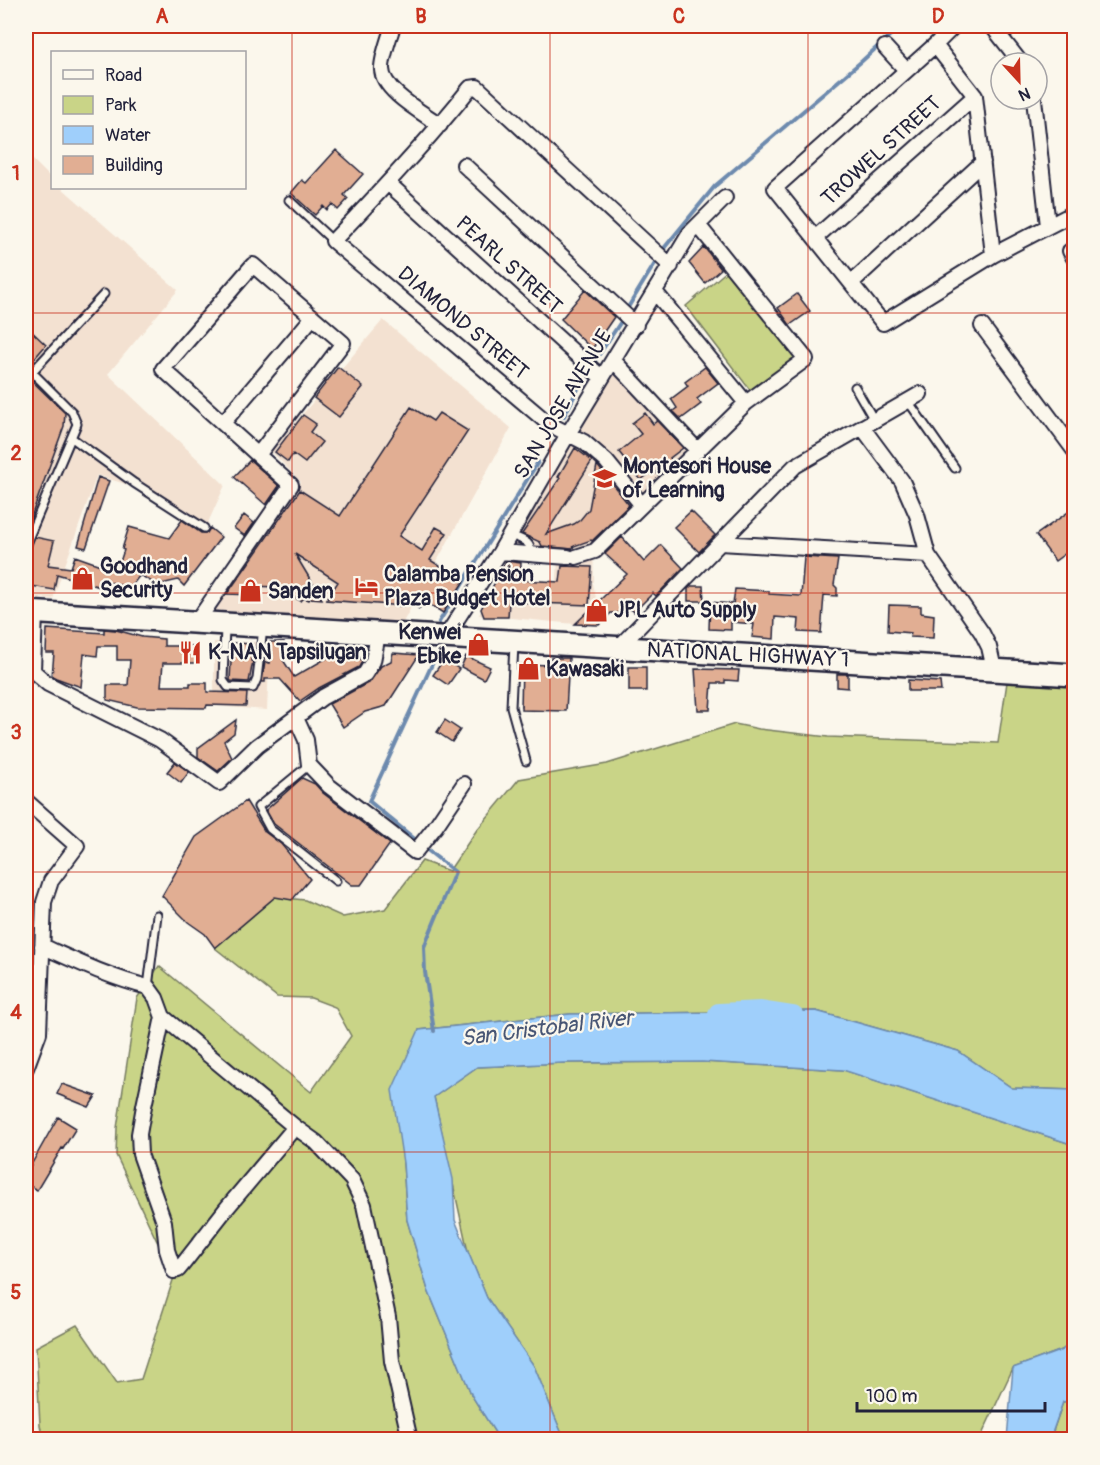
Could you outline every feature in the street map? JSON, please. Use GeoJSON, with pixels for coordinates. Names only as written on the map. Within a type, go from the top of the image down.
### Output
{"type":"FeatureCollection","features":[{"type":"Feature","properties":{"kind":"highway","name":"NATIONAL HIGHWAY 1"},"geometry":{"type":"LineString","coordinates":[[30,613],[1074,675]]}},
{"type":"Feature","properties":{"kind":"street"},"geometry":{"type":"LineString","coordinates":[[393,26],[381,68],[384,81],[440,125]]}},
{"type":"Feature","properties":{"kind":"street"},"geometry":{"type":"LineString","coordinates":[[954,26],[775,188],[883,323],[993,255],[1074,213]]}},
{"type":"Feature","properties":{"kind":"street"},"geometry":{"type":"LineString","coordinates":[[992,26],[1012,51]]}},
{"type":"Feature","properties":{"kind":"street"},"geometry":{"type":"LineString","coordinates":[[1071,26],[1074,31]]}},
{"type":"Feature","properties":{"kind":"street"},"geometry":{"type":"LineString","coordinates":[[934,45],[975,96],[993,255]]}},
{"type":"Feature","properties":{"kind":"street"},"geometry":{"type":"LineString","coordinates":[[885,47],[906,70]]}},
{"type":"Feature","properties":{"kind":"street"},"geometry":{"type":"LineString","coordinates":[[333,241],[440,125],[470,88],[477,87],[671,266]]}},
{"type":"Feature","properties":{"kind":"street","name":"TROWEL STREET"},"geometry":{"type":"LineString","coordinates":[[815,238],[975,96]]}},
{"type":"Feature","properties":{"kind":"street"},"geometry":{"type":"LineString","coordinates":[[1035,111],[1048,226]]}},
{"type":"Feature","properties":{"kind":"street"},"geometry":{"type":"LineString","coordinates":[[851,283],[983,162]]}},
{"type":"Feature","properties":{"kind":"street"},"geometry":{"type":"LineString","coordinates":[[464,165],[636,325]]}},
{"type":"Feature","properties":{"kind":"street","name":"PEARL STREET"},"geometry":{"type":"LineString","coordinates":[[388,183],[602,378]]}},
{"type":"Feature","properties":{"kind":"street","name":"SAN JOSE AVENUE"},"geometry":{"type":"LineString","coordinates":[[445,638],[500,552],[568,434],[656,293],[690,233],[724,198]]}},
{"type":"Feature","properties":{"kind":"street"},"geometry":{"type":"LineString","coordinates":[[500,552],[531,556],[572,557],[595,551],[746,403],[806,359],[698,225]]}},
{"type":"Feature","properties":{"kind":"street","name":"DIAMOND STREET"},"geometry":{"type":"LineString","coordinates":[[333,241],[549,424],[584,442],[606,461],[641,504]]}},
{"type":"Feature","properties":{"kind":"street"},"geometry":{"type":"LineString","coordinates":[[196,623],[291,485],[163,369],[254,264],[343,343],[258,455]]}},
{"type":"Feature","properties":{"kind":"street"},"geometry":{"type":"LineString","coordinates":[[656,293],[746,403]]}},
{"type":"Feature","properties":{"kind":"street"},"geometry":{"type":"LineString","coordinates":[[223,423],[313,317]]}},
{"type":"Feature","properties":{"kind":"street"},"geometry":{"type":"LineString","coordinates":[[982,326],[1074,450]]}},
{"type":"Feature","properties":{"kind":"street"},"geometry":{"type":"LineString","coordinates":[[613,360],[698,451]]}},
{"type":"Feature","properties":{"kind":"street"},"geometry":{"type":"LineString","coordinates":[[618,648],[795,466],[914,397]]}},
{"type":"Feature","properties":{"kind":"street"},"geometry":{"type":"LineString","coordinates":[[868,424],[902,481],[917,515],[928,555],[982,633],[989,647],[994,669]]}},
{"type":"Feature","properties":{"kind":"street"},"geometry":{"type":"LineString","coordinates":[[720,543],[928,555]]}},
{"type":"Feature","properties":{"kind":"street"},"geometry":{"type":"LineString","coordinates":[[30,613],[33,671],[48,684],[160,740],[219,783],[257,746],[323,697],[365,674],[373,661],[378,634]]}},
{"type":"Feature","properties":{"kind":"street"},"geometry":{"type":"LineString","coordinates":[[296,718],[306,740],[309,765],[329,786],[415,852],[435,828],[464,784]]}},
{"type":"Feature","properties":{"kind":"street"},"geometry":{"type":"LineString","coordinates":[[26,801],[77,846],[51,881],[44,902],[39,1033],[26,1068]]}},
{"type":"Feature","properties":{"kind":"street"},"geometry":{"type":"LineString","coordinates":[[42,946],[82,964],[148,987],[156,998],[163,1017],[316,1142],[352,1180],[364,1205],[388,1317],[392,1361],[410,1440]]}},
{"type":"Feature","properties":{"kind":"street"},"geometry":{"type":"LineString","coordinates":[[163,1017],[139,1134],[140,1154],[164,1222],[167,1250],[174,1271],[178,1270],[295,1127]]}},
{"type":"Feature","properties":{"kind":"lane"},"geometry":{"type":"LineString","coordinates":[[289,200],[333,241]]}},
{"type":"Feature","properties":{"kind":"lane"},"geometry":{"type":"LineString","coordinates":[[26,544],[77,424],[72,412],[32,372],[104,294]]}},
{"type":"Feature","properties":{"kind":"lane"},"geometry":{"type":"LineString","coordinates":[[855,387],[868,424]]}},
{"type":"Feature","properties":{"kind":"lane"},"geometry":{"type":"LineString","coordinates":[[914,397],[955,468]]}},
{"type":"Feature","properties":{"kind":"lane"},"geometry":{"type":"LineString","coordinates":[[72,438],[134,483],[204,528]]}},
{"type":"Feature","properties":{"kind":"lane"},"geometry":{"type":"LineString","coordinates":[[510,535],[528,542],[532,548],[531,556]]}},
{"type":"Feature","properties":{"kind":"lane"},"geometry":{"type":"LineString","coordinates":[[225,624],[224,680],[228,687],[238,689],[253,688],[257,679],[263,627]]}},
{"type":"Feature","properties":{"kind":"lane"},"geometry":{"type":"LineString","coordinates":[[514,642],[511,707],[526,761]]}},
{"type":"Feature","properties":{"kind":"lane"},"geometry":{"type":"LineString","coordinates":[[309,765],[258,807],[270,829],[336,881]]}},
{"type":"Feature","properties":{"kind":"lane"},"geometry":{"type":"LineString","coordinates":[[148,987],[157,915]]}},
{"type":"Feature","properties":{"kind":"shaded area"},"geometry":{"type":"Polygon","coordinates":[[[26,153],[51,178],[51,189],[63,189],[178,290],[108,374],[225,485],[206,527],[150,492],[97,475],[53,599],[26,597],[26,153]]]}},
{"type":"Feature","properties":{"kind":"shaded area"},"geometry":{"type":"Polygon","coordinates":[[[383,320],[511,428],[402,624],[209,610],[301,482],[271,451],[383,320]]]}},
{"type":"Feature","properties":{"kind":"shaded area","name":"Montesori House of Learning"},"geometry":{"type":"Polygon","coordinates":[[[616,370],[691,448],[593,546],[594,582],[580,582],[593,583],[597,603],[575,624],[479,615],[499,577],[557,581],[558,555],[505,547],[616,370]]]}},
{"type":"Feature","properties":{"kind":"shaded area"},"geometry":{"type":"Polygon","coordinates":[[[214,642],[270,642],[267,710],[214,706],[214,642]]]}},
{"type":"Feature","properties":{"kind":"green space"},"geometry":{"type":"Polygon","coordinates":[[[728,270],[798,355],[753,394],[686,306],[728,270]]]}},
{"type":"Feature","properties":{"kind":"green space"},"geometry":{"type":"Polygon","coordinates":[[[1007,682],[1074,685],[1070,769],[1074,770],[1074,1090],[1012,1088],[958,1051],[816,1011],[570,1014],[419,1030],[403,1163],[407,1220],[428,1290],[472,1396],[499,1439],[43,1439],[40,1425],[36,1347],[77,1325],[117,1383],[141,1379],[174,1277],[116,1155],[117,1128],[137,998],[159,966],[311,1092],[351,1036],[335,1007],[311,998],[277,997],[215,948],[275,897],[305,900],[343,917],[385,909],[422,861],[449,871],[476,831],[519,779],[607,764],[735,724],[828,737],[998,743],[1007,682]]]}},
{"type":"Feature","properties":{"kind":"green space"},"geometry":{"type":"Polygon","coordinates":[[[703,1062],[844,1070],[1074,1145],[1074,1340],[1062,1350],[1013,1368],[980,1439],[564,1439],[534,1366],[487,1298],[468,1252],[434,1097],[477,1067],[563,1063],[703,1062]]]}},
{"type":"Feature","properties":{"kind":"green space"},"geometry":{"type":"Polygon","coordinates":[[[1074,1400],[1074,1439],[1050,1440],[1063,1402],[1074,1400]]]}},
{"type":"Feature","properties":{"kind":"water"},"geometry":{"type":"Polygon","coordinates":[[[816,1011],[958,1051],[1012,1088],[1074,1090],[1074,1145],[843,1070],[703,1062],[563,1063],[477,1067],[434,1097],[453,1179],[455,1220],[487,1298],[534,1366],[564,1439],[499,1439],[472,1396],[428,1290],[407,1220],[403,1163],[392,1090],[419,1030],[570,1014],[816,1011]]]}},
{"type":"Feature","properties":{"kind":"water"},"geometry":{"type":"Polygon","coordinates":[[[1074,1340],[1074,1400],[1063,1402],[1050,1439],[1007,1439],[1013,1368],[1062,1350],[1074,1340]]]}},
{"type":"Feature","properties":{"kind":"building"},"geometry":{"type":"Polygon","coordinates":[[[336,150],[363,174],[344,195],[348,199],[338,210],[332,204],[327,210],[323,206],[315,215],[291,193],[302,180],[306,183],[336,150]]]}},
{"type":"Feature","properties":{"kind":"building"},"geometry":{"type":"Polygon","coordinates":[[[704,247],[721,269],[705,283],[689,263],[704,247]]]}},
{"type":"Feature","properties":{"kind":"building"},"geometry":{"type":"Polygon","coordinates":[[[585,290],[614,317],[592,349],[561,319],[585,290]]]}},
{"type":"Feature","properties":{"kind":"building"},"geometry":{"type":"Polygon","coordinates":[[[797,294],[810,311],[790,325],[778,308],[797,294]]]}},
{"type":"Feature","properties":{"kind":"building"},"geometry":{"type":"Polygon","coordinates":[[[26,326],[46,345],[26,368],[26,326]]]}},
{"type":"Feature","properties":{"kind":"building"},"geometry":{"type":"Polygon","coordinates":[[[338,367],[363,387],[339,417],[314,398],[338,367]]]}},
{"type":"Feature","properties":{"kind":"building"},"geometry":{"type":"Polygon","coordinates":[[[705,367],[718,383],[697,399],[701,404],[681,419],[673,411],[677,408],[671,399],[688,386],[685,382],[705,367]]]}},
{"type":"Feature","properties":{"kind":"building"},"geometry":{"type":"Polygon","coordinates":[[[26,375],[65,413],[64,426],[27,528],[26,375]]]}},
{"type":"Feature","properties":{"kind":"building"},"geometry":{"type":"Polygon","coordinates":[[[411,407],[433,421],[439,413],[468,431],[399,536],[422,551],[436,527],[447,533],[430,560],[464,581],[443,613],[424,601],[419,609],[407,600],[403,606],[326,600],[338,582],[295,554],[322,599],[304,598],[301,601],[275,587],[255,586],[255,595],[227,594],[300,490],[340,516],[411,407]]]}},
{"type":"Feature","properties":{"kind":"building"},"geometry":{"type":"Polygon","coordinates":[[[645,413],[653,424],[657,421],[683,448],[670,458],[673,462],[658,475],[654,470],[641,480],[619,452],[641,434],[632,423],[645,413]]]}},
{"type":"Feature","properties":{"kind":"building"},"geometry":{"type":"Polygon","coordinates":[[[303,415],[316,424],[310,432],[322,442],[305,463],[293,454],[288,462],[275,452],[303,415]]]}},
{"type":"Feature","properties":{"kind":"building"},"geometry":{"type":"Polygon","coordinates":[[[575,448],[592,461],[546,534],[574,524],[589,509],[597,465],[629,505],[592,541],[574,546],[572,549],[542,546],[540,542],[522,534],[560,478],[558,477],[575,448]]]}},
{"type":"Feature","properties":{"kind":"building"},"geometry":{"type":"Polygon","coordinates":[[[250,460],[279,486],[266,505],[234,477],[250,460]]]}},
{"type":"Feature","properties":{"kind":"building"},"geometry":{"type":"Polygon","coordinates":[[[98,477],[109,481],[86,548],[78,546],[98,477]]]}},
{"type":"Feature","properties":{"kind":"building"},"geometry":{"type":"Polygon","coordinates":[[[1074,508],[1074,547],[1055,561],[1036,535],[1074,508]]]}},
{"type":"Feature","properties":{"kind":"building"},"geometry":{"type":"Polygon","coordinates":[[[691,511],[715,535],[699,552],[674,527],[691,511]]]}},
{"type":"Feature","properties":{"kind":"building"},"geometry":{"type":"Polygon","coordinates":[[[244,515],[254,523],[245,536],[234,528],[244,515]]]}},
{"type":"Feature","properties":{"kind":"building"},"geometry":{"type":"Polygon","coordinates":[[[182,520],[201,533],[207,533],[210,528],[221,537],[184,586],[178,580],[157,585],[140,575],[130,588],[102,580],[100,587],[57,574],[54,590],[26,585],[26,549],[31,547],[35,537],[54,541],[48,565],[71,568],[75,556],[117,571],[129,527],[169,538],[182,520]]]}},
{"type":"Feature","properties":{"kind":"building"},"geometry":{"type":"Polygon","coordinates":[[[622,537],[644,562],[661,545],[683,568],[656,596],[653,593],[634,612],[631,609],[623,613],[611,613],[599,625],[575,624],[627,574],[605,554],[622,537]]]}},
{"type":"Feature","properties":{"kind":"building"},"geometry":{"type":"Polygon","coordinates":[[[804,557],[838,559],[834,585],[837,588],[837,596],[824,595],[821,633],[798,632],[799,619],[775,617],[774,639],[752,637],[754,624],[731,622],[731,630],[709,629],[710,602],[733,604],[735,589],[801,596],[804,557]]]}},
{"type":"Feature","properties":{"kind":"building"},"geometry":{"type":"Polygon","coordinates":[[[506,561],[521,563],[520,580],[560,582],[562,566],[592,567],[589,605],[509,602],[508,617],[484,617],[481,609],[506,561]]]}},
{"type":"Feature","properties":{"kind":"building"},"geometry":{"type":"Polygon","coordinates":[[[691,586],[703,586],[704,601],[688,601],[688,589],[691,586]]]}},
{"type":"Feature","properties":{"kind":"building"},"geometry":{"type":"Polygon","coordinates":[[[889,605],[921,606],[921,613],[934,615],[933,638],[910,637],[911,633],[888,631],[889,605]]]}},
{"type":"Feature","properties":{"kind":"building"},"geometry":{"type":"Polygon","coordinates":[[[47,629],[104,633],[104,629],[116,630],[142,637],[164,639],[164,646],[196,646],[196,663],[163,663],[161,686],[190,686],[190,683],[207,683],[207,692],[247,693],[246,706],[137,707],[107,700],[107,685],[128,685],[130,660],[117,660],[117,646],[98,646],[97,656],[84,654],[81,687],[56,678],[52,676],[54,653],[46,653],[47,629]]]}},
{"type":"Feature","properties":{"kind":"building"},"geometry":{"type":"Polygon","coordinates":[[[270,642],[284,642],[283,660],[294,677],[351,644],[362,661],[359,667],[300,701],[280,679],[265,679],[265,682],[262,682],[265,662],[270,663],[270,642]]]}},
{"type":"Feature","properties":{"kind":"building"},"geometry":{"type":"Polygon","coordinates":[[[232,643],[252,644],[251,661],[253,661],[249,682],[230,680],[232,643]]]}},
{"type":"Feature","properties":{"kind":"building"},"geometry":{"type":"Polygon","coordinates":[[[393,653],[419,655],[386,706],[365,712],[343,727],[329,704],[370,682],[381,666],[391,661],[393,653]]]}},
{"type":"Feature","properties":{"kind":"building"},"geometry":{"type":"Polygon","coordinates":[[[466,656],[490,667],[484,679],[461,667],[466,656]]]}},
{"type":"Feature","properties":{"kind":"building"},"geometry":{"type":"Polygon","coordinates":[[[551,658],[569,658],[566,711],[521,710],[522,664],[551,665],[551,658]]]}},
{"type":"Feature","properties":{"kind":"building"},"geometry":{"type":"Polygon","coordinates":[[[444,659],[459,669],[448,685],[433,675],[444,659]]]}},
{"type":"Feature","properties":{"kind":"building"},"geometry":{"type":"Polygon","coordinates":[[[629,667],[646,667],[646,691],[629,691],[629,667]]]}},
{"type":"Feature","properties":{"kind":"building"},"geometry":{"type":"Polygon","coordinates":[[[695,669],[739,670],[738,681],[725,680],[725,683],[712,683],[710,710],[698,710],[695,669]]]}},
{"type":"Feature","properties":{"kind":"building"},"geometry":{"type":"Polygon","coordinates":[[[837,674],[848,674],[848,688],[837,687],[837,674]]]}},
{"type":"Feature","properties":{"kind":"building"},"geometry":{"type":"Polygon","coordinates":[[[908,680],[940,682],[941,691],[908,691],[908,680]]]}},
{"type":"Feature","properties":{"kind":"building"},"geometry":{"type":"Polygon","coordinates":[[[236,720],[234,733],[224,741],[232,758],[218,771],[198,757],[198,748],[236,720]]]}},
{"type":"Feature","properties":{"kind":"building"},"geometry":{"type":"Polygon","coordinates":[[[445,720],[460,730],[452,742],[437,732],[445,720]]]}},
{"type":"Feature","properties":{"kind":"building"},"geometry":{"type":"Polygon","coordinates":[[[175,762],[189,772],[181,783],[167,772],[175,762]]]}},
{"type":"Feature","properties":{"kind":"building"},"geometry":{"type":"Polygon","coordinates":[[[302,778],[315,784],[323,793],[390,844],[361,885],[352,885],[274,824],[266,810],[302,778]]]}},
{"type":"Feature","properties":{"kind":"building"},"geometry":{"type":"Polygon","coordinates":[[[246,801],[265,832],[281,844],[310,879],[292,900],[275,897],[215,948],[205,934],[188,922],[162,896],[196,837],[246,801]]]}},
{"type":"Feature","properties":{"kind":"building"},"geometry":{"type":"Polygon","coordinates":[[[62,1084],[96,1096],[89,1107],[57,1094],[62,1084]]]}},
{"type":"Feature","properties":{"kind":"building"},"geometry":{"type":"Polygon","coordinates":[[[58,1117],[76,1128],[37,1190],[26,1184],[26,1174],[58,1117]]]}},
{"type":"Feature","properties":{"kind":"waterway"},"geometry":{"type":"LineString","coordinates":[[627,309],[665,247],[715,186],[900,26]]}},
{"type":"Feature","properties":{"kind":"waterway"},"geometry":{"type":"LineString","coordinates":[[596,359],[620,323]]}},
{"type":"Feature","properties":{"kind":"waterway"},"geometry":{"type":"LineString","coordinates":[[564,416],[583,379]]}},
{"type":"Feature","properties":{"kind":"waterway"},"geometry":{"type":"LineString","coordinates":[[439,622],[538,462]]}},
{"type":"Feature","properties":{"kind":"waterway"},"geometry":{"type":"LineString","coordinates":[[417,841],[369,801],[434,660]]}},
{"type":"Feature","properties":{"kind":"waterway"},"geometry":{"type":"LineString","coordinates":[[426,849],[455,872],[424,947],[425,972],[434,1031]]}},
{"type":"Feature","properties":{"kind":"waterway","name":"San Cristobal River"},"geometry":{"type":"LineString","coordinates":[[719,1014],[761,1012],[793,1017]]}},
{"type":"Feature","properties":{"kind":"place","name":"Montesori House of Learning"},"geometry":{"type":"Point","coordinates":[605,478]}},
{"type":"Feature","properties":{"kind":"place","name":"Goodhand Security"},"geometry":{"type":"Point","coordinates":[82,578]}},
{"type":"Feature","properties":{"kind":"place","name":"Calamba Pension Plaza Budget Hotel"},"geometry":{"type":"Point","coordinates":[366,586]}},
{"type":"Feature","properties":{"kind":"place","name":"Sanden"},"geometry":{"type":"Point","coordinates":[250,591]}},
{"type":"Feature","properties":{"kind":"place","name":"JPL Auto Supply"},"geometry":{"type":"Point","coordinates":[596,610]}},
{"type":"Feature","properties":{"kind":"place","name":"Kenwei Ebike"},"geometry":{"type":"Point","coordinates":[479,644]}},
{"type":"Feature","properties":{"kind":"place","name":"K-NAN Tapsilugan"},"geometry":{"type":"Point","coordinates":[190,652]}},
{"type":"Feature","properties":{"kind":"place","name":"Kawasaki"},"geometry":{"type":"Point","coordinates":[528,669]}}]}
